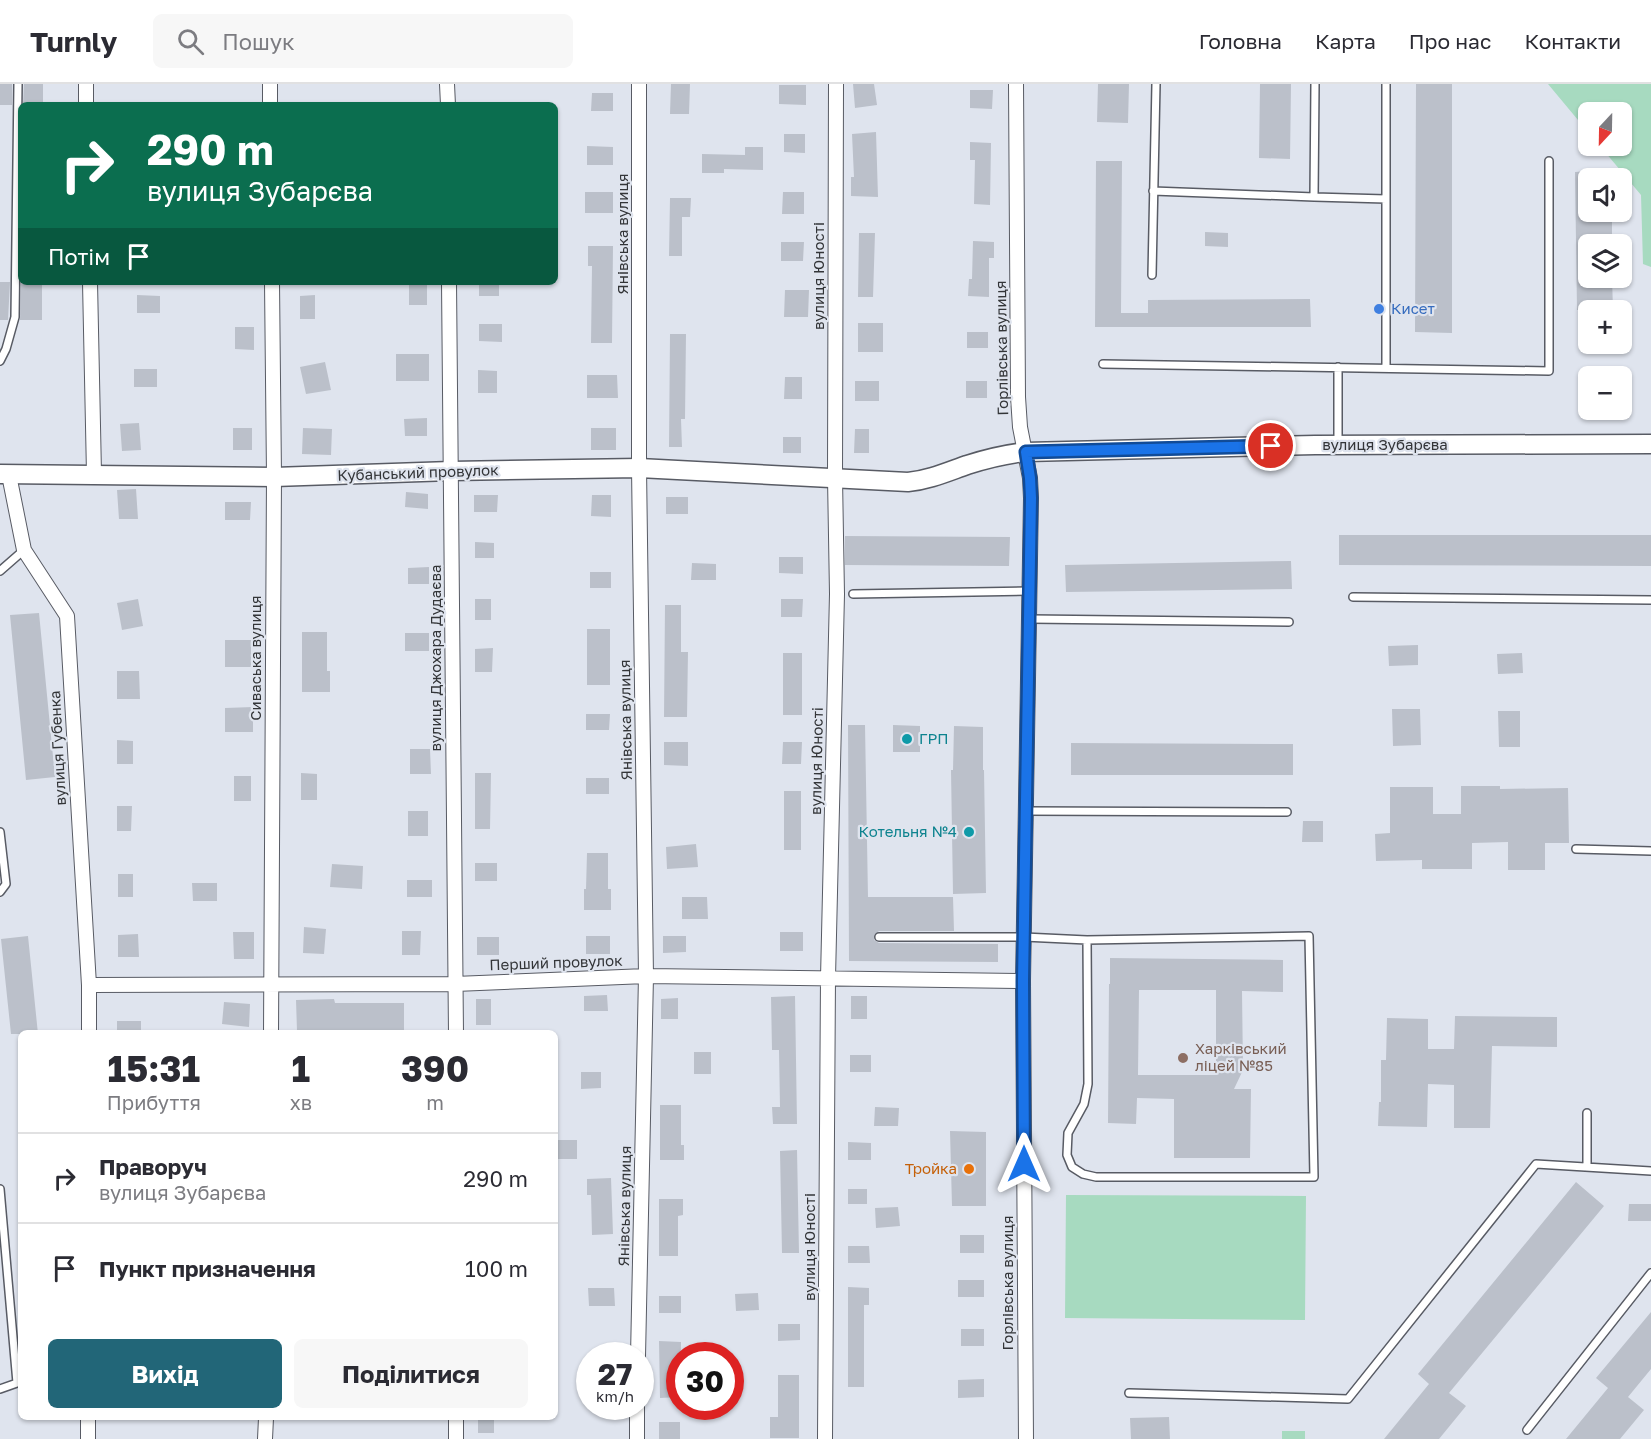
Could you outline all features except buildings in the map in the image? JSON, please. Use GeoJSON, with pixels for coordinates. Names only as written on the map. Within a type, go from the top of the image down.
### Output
{"type":"FeatureCollection","features":[{"type":"Feature","properties":{"kind":"street"},"geometry":{"type":"LineString","coordinates":[[86,84],[86,102]]}},
{"type":"Feature","properties":{"kind":"street"},"geometry":{"type":"LineString","coordinates":[[270,84],[270,102]]}},
{"type":"Feature","properties":{"kind":"street"},"geometry":{"type":"LineString","coordinates":[[447,84],[448,102]]}},
{"type":"Feature","properties":{"kind":"street","name":"Янівська вулиця"},"geometry":{"type":"LineString","coordinates":[[638,1342],[646,976],[639,468],[639,84]]}},
{"type":"Feature","properties":{"kind":"street","name":"вулиця Юності"},"geometry":{"type":"LineString","coordinates":[[825,1439],[828,978],[837,594],[836,84]]}},
{"type":"Feature","properties":{"kind":"street","name":"Горлівська вулиця"},"geometry":{"type":"LineString","coordinates":[[1016,84],[1018,397],[1020,427],[1026,452],[1031,498],[1023,981],[1026,1439]]}},
{"type":"Feature","properties":{"kind":"street"},"geometry":{"type":"LineString","coordinates":[[90,285],[94,474]]}},
{"type":"Feature","properties":{"kind":"street","name":"Сиваська вулиця"},"geometry":{"type":"LineString","coordinates":[[271,1030],[274,477],[272,285]]}},
{"type":"Feature","properties":{"kind":"street","name":"вулиця Джохара Дудаєва"},"geometry":{"type":"LineString","coordinates":[[449,285],[456,1030]]}},
{"type":"Feature","properties":{"kind":"street","name":"вулиця Зубарєва"},"geometry":{"type":"LineString","coordinates":[[835,478],[921,481],[985,459],[1026,452],[1338,445],[1651,444]]}},
{"type":"Feature","properties":{"kind":"street","name":"Кубанський провулок"},"geometry":{"type":"LineString","coordinates":[[5,474],[274,477],[639,468],[835,478]]}},
{"type":"Feature","properties":{"kind":"street","name":"вулиця Губенка"},"geometry":{"type":"LineString","coordinates":[[5,474],[24,550],[67,616],[89,985],[89,1030]]}},
{"type":"Feature","properties":{"kind":"street","name":"Перший провулок"},"geometry":{"type":"LineString","coordinates":[[89,985],[455,984],[646,976],[1023,981]]}},
{"type":"Feature","properties":{"kind":"street"},"geometry":{"type":"LineString","coordinates":[[88,1420],[88,1439]]}},
{"type":"Feature","properties":{"kind":"street"},"geometry":{"type":"LineString","coordinates":[[265,1439],[266,1420]]}},
{"type":"Feature","properties":{"kind":"street"},"geometry":{"type":"LineString","coordinates":[[456,1420],[456,1439]]}},
{"type":"Feature","properties":{"kind":"street"},"geometry":{"type":"LineString","coordinates":[[637,1420],[637,1439]]}},
{"type":"Feature","properties":{"kind":"lane"},"geometry":{"type":"LineString","coordinates":[[0,360],[6,349],[15,317],[18,84]]}},
{"type":"Feature","properties":{"kind":"lane"},"geometry":{"type":"LineString","coordinates":[[1152,275],[1156,84]]}},
{"type":"Feature","properties":{"kind":"lane"},"geometry":{"type":"LineString","coordinates":[[1314,197],[1315,84]]}},
{"type":"Feature","properties":{"kind":"lane"},"geometry":{"type":"LineString","coordinates":[[1386,84],[1386,368]]}},
{"type":"Feature","properties":{"kind":"lane"},"geometry":{"type":"LineString","coordinates":[[1103,364],[1549,370],[1550,161]]}},
{"type":"Feature","properties":{"kind":"lane"},"geometry":{"type":"LineString","coordinates":[[1153,191],[1386,199]]}},
{"type":"Feature","properties":{"kind":"lane"},"geometry":{"type":"LineString","coordinates":[[1338,367],[1338,445]]}},
{"type":"Feature","properties":{"kind":"lane"},"geometry":{"type":"LineString","coordinates":[[0,571],[24,550]]}},
{"type":"Feature","properties":{"kind":"lane"},"geometry":{"type":"LineString","coordinates":[[853,594],[1029,591]]}},
{"type":"Feature","properties":{"kind":"lane"},"geometry":{"type":"LineString","coordinates":[[1353,597],[1651,600]]}},
{"type":"Feature","properties":{"kind":"lane"},"geometry":{"type":"LineString","coordinates":[[1030,619],[1289,622]]}},
{"type":"Feature","properties":{"kind":"lane"},"geometry":{"type":"LineString","coordinates":[[1026,811],[1287,812]]}},
{"type":"Feature","properties":{"kind":"lane"},"geometry":{"type":"LineString","coordinates":[[0,832],[6,884],[0,892]]}},
{"type":"Feature","properties":{"kind":"lane"},"geometry":{"type":"LineString","coordinates":[[1575,849],[1651,851]]}},
{"type":"Feature","properties":{"kind":"lane"},"geometry":{"type":"LineString","coordinates":[[879,937],[1024,937],[1087,940],[1309,936],[1314,1177],[1096,1177],[1083,1174],[1072,1167],[1066,1155],[1068,1133],[1084,1104],[1088,1084],[1087,940]]}},
{"type":"Feature","properties":{"kind":"lane"},"geometry":{"type":"LineString","coordinates":[[1587,1113],[1587,1167]]}},
{"type":"Feature","properties":{"kind":"lane"},"geometry":{"type":"LineString","coordinates":[[1129,1393],[1348,1399],[1536,1164],[1651,1171]]}},
{"type":"Feature","properties":{"kind":"lane"},"geometry":{"type":"LineString","coordinates":[[0,1189],[18,1383],[0,1389]]}},
{"type":"Feature","properties":{"kind":"lane"},"geometry":{"type":"LineString","coordinates":[[1527,1430],[1651,1274]]}},
{"type":"Feature","properties":{"kind":"green space"},"geometry":{"type":"Polygon","coordinates":[[[1548,84],[1651,84],[1651,267],[1643,264],[1641,195],[1632,184],[1632,168],[1618,168],[1608,156],[1632,156],[1632,102],[1578,102],[1578,120],[1548,84]]]}},
{"type":"Feature","properties":{"kind":"green space"},"geometry":{"type":"Polygon","coordinates":[[[1066,1195],[1306,1196],[1305,1320],[1065,1318],[1066,1195]]]}},
{"type":"Feature","properties":{"kind":"green space"},"geometry":{"type":"Polygon","coordinates":[[[1282,1431],[1305,1431],[1305,1439],[1282,1439],[1282,1431]]]}},
{"type":"Feature","properties":{"kind":"place","name":"Кисет"},"geometry":{"type":"Point","coordinates":[1379,309]}},
{"type":"Feature","properties":{"kind":"place","name":"ГРП"},"geometry":{"type":"Point","coordinates":[907,739]}},
{"type":"Feature","properties":{"kind":"place","name":"Котельня №4"},"geometry":{"type":"Point","coordinates":[969,832]}},
{"type":"Feature","properties":{"kind":"place","name":"Харківський ліцей №85"},"geometry":{"type":"Point","coordinates":[1183,1058]}},
{"type":"Feature","properties":{"kind":"place","name":"Тройка"},"geometry":{"type":"Point","coordinates":[969,1169]}},
{"type":"Feature","properties":{"kind":"route"},"geometry":{"type":"LineString","coordinates":[[1024,1164],[1023,981],[1031,498],[1026,452],[1271,446]]}}]}
